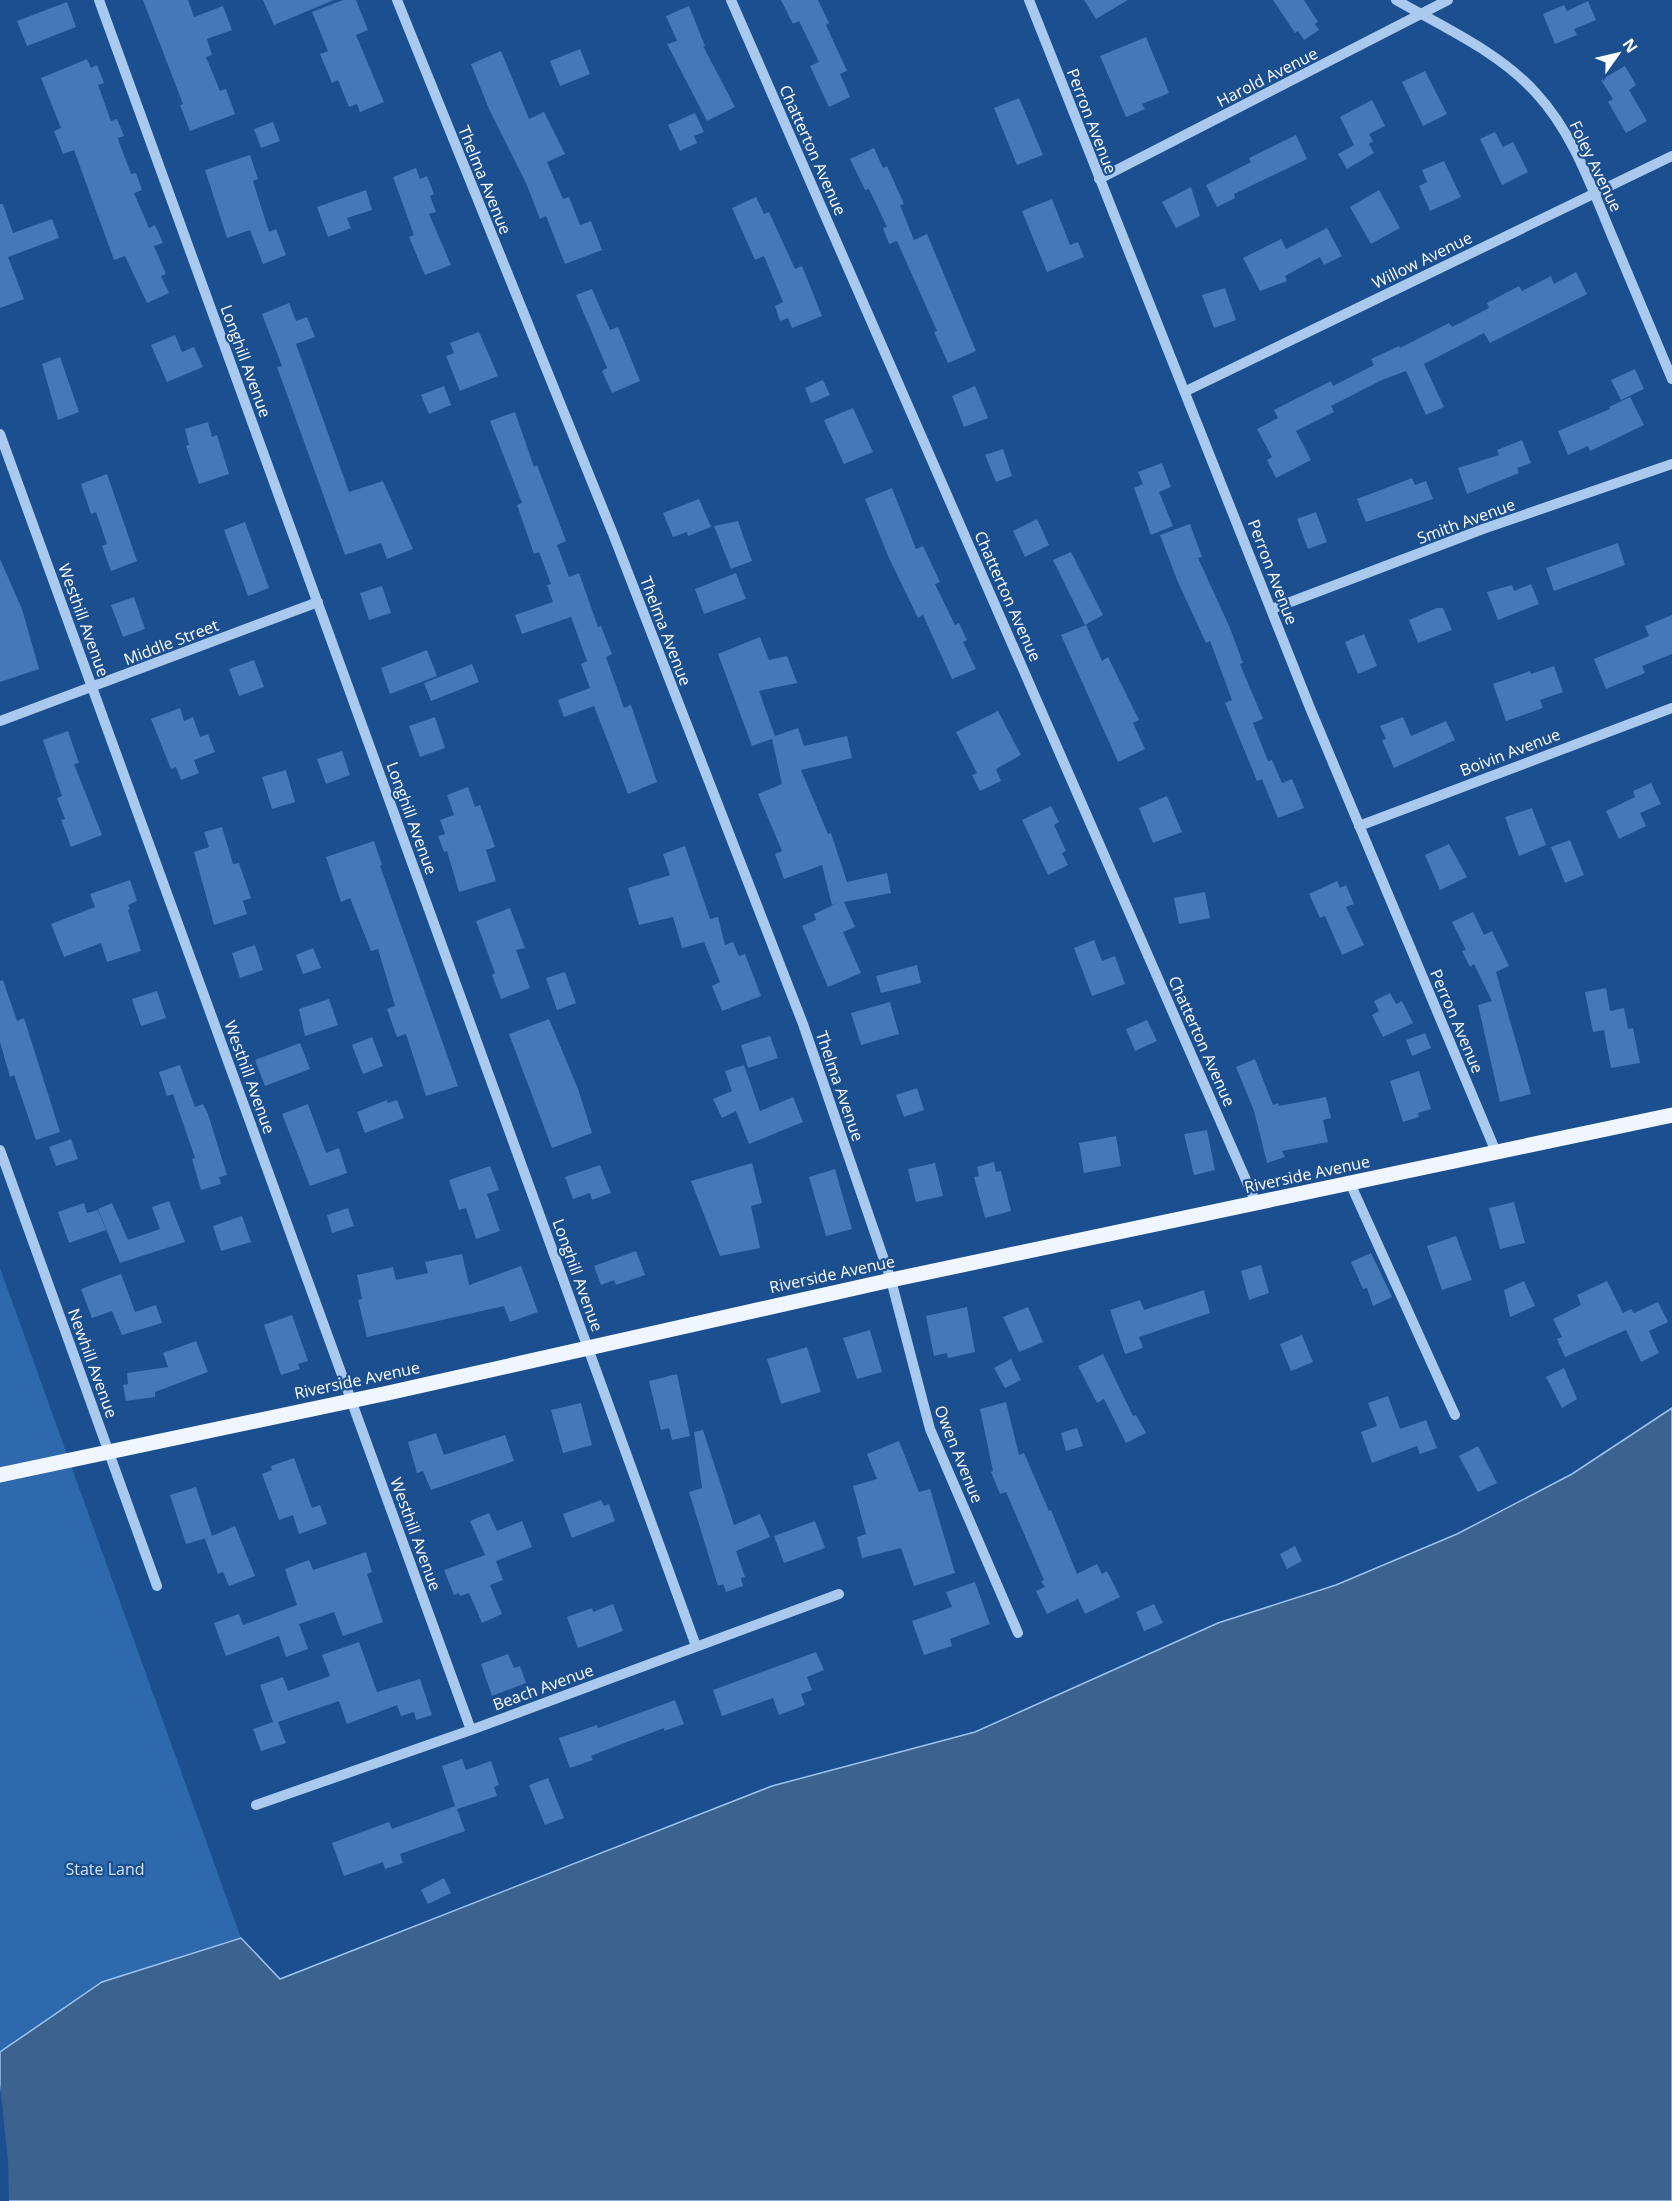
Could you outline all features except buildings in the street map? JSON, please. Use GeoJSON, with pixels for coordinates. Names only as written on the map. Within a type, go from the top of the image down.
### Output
{"type":"FeatureCollection","features":[{"type":"Feature","properties":{"kind":"main road","name":"Riverside Avenue"},"geometry":{"type":"LineString","coordinates":[[0,1475],[891,1280],[1672,1115]]}},
{"type":"Feature","properties":{"kind":"street","name":"Longhill Avenue"},"geometry":{"type":"LineString","coordinates":[[99,0],[696,1646]]}},
{"type":"Feature","properties":{"kind":"street","name":"Thelma Avenue"},"geometry":{"type":"LineString","coordinates":[[397,0],[613,534],[803,1024],[891,1280]]}},
{"type":"Feature","properties":{"kind":"street","name":"Chatterton Avenue"},"geometry":{"type":"LineString","coordinates":[[731,0],[1256,1203]]}},
{"type":"Feature","properties":{"kind":"street","name":"Perron Avenue"},"geometry":{"type":"LineString","coordinates":[[1029,0],[1359,826],[1496,1152]]}},
{"type":"Feature","properties":{"kind":"street","name":"Foley Avenue"},"geometry":{"type":"LineString","coordinates":[[1396,0],[1491,56],[1535,92],[1572,143],[1672,379]]}},
{"type":"Feature","properties":{"kind":"street","name":"Harold Avenue"},"geometry":{"type":"LineString","coordinates":[[1099,179],[1448,0]]}},
{"type":"Feature","properties":{"kind":"street","name":"Willow Avenue"},"geometry":{"type":"LineString","coordinates":[[1186,391],[1672,156]]}},
{"type":"Feature","properties":{"kind":"street","name":"Westhill Avenue"},"geometry":{"type":"LineString","coordinates":[[0,434],[471,1730]]}},
{"type":"Feature","properties":{"kind":"street","name":"Smith Avenue"},"geometry":{"type":"LineString","coordinates":[[1272,609],[1483,530],[1672,464]]}},
{"type":"Feature","properties":{"kind":"street","name":"Middle Street"},"geometry":{"type":"LineString","coordinates":[[0,721],[318,602]]}},
{"type":"Feature","properties":{"kind":"street","name":"Boivin Avenue"},"geometry":{"type":"LineString","coordinates":[[1359,826],[1672,708]]}},
{"type":"Feature","properties":{"kind":"street","name":"Newhill Avenue"},"geometry":{"type":"LineString","coordinates":[[0,1150],[157,1586]]}},
{"type":"Feature","properties":{"kind":"street"},"geometry":{"type":"LineString","coordinates":[[1350,1183],[1455,1415]]}},
{"type":"Feature","properties":{"kind":"street","name":"Owen Avenue"},"geometry":{"type":"LineString","coordinates":[[891,1280],[930,1429],[1018,1633]]}},
{"type":"Feature","properties":{"kind":"street","name":"Beach Avenue"},"geometry":{"type":"LineString","coordinates":[[256,1805],[471,1730],[839,1594]]}},
{"type":"Feature","properties":{"kind":"green space","name":"State Land"},"geometry":{"type":"Polygon","coordinates":[[[0,1268],[241,1938],[102,1982],[0,2052],[0,1268]]]}},
{"type":"Feature","properties":{"kind":"shaded area"},"geometry":{"type":"Polygon","coordinates":[[[1672,1408],[1672,2201],[0,2201],[0,2052],[102,1982],[241,1938],[280,1979],[772,1786],[975,1732],[1218,1623],[1336,1585],[1457,1534],[1572,1474],[1672,1408]]]}},
{"type":"Feature","properties":{"kind":"pier"},"geometry":{"type":"Polygon","coordinates":[[[0,2084],[8,2161],[9,2201],[0,2201],[0,2084]]]}}]}
